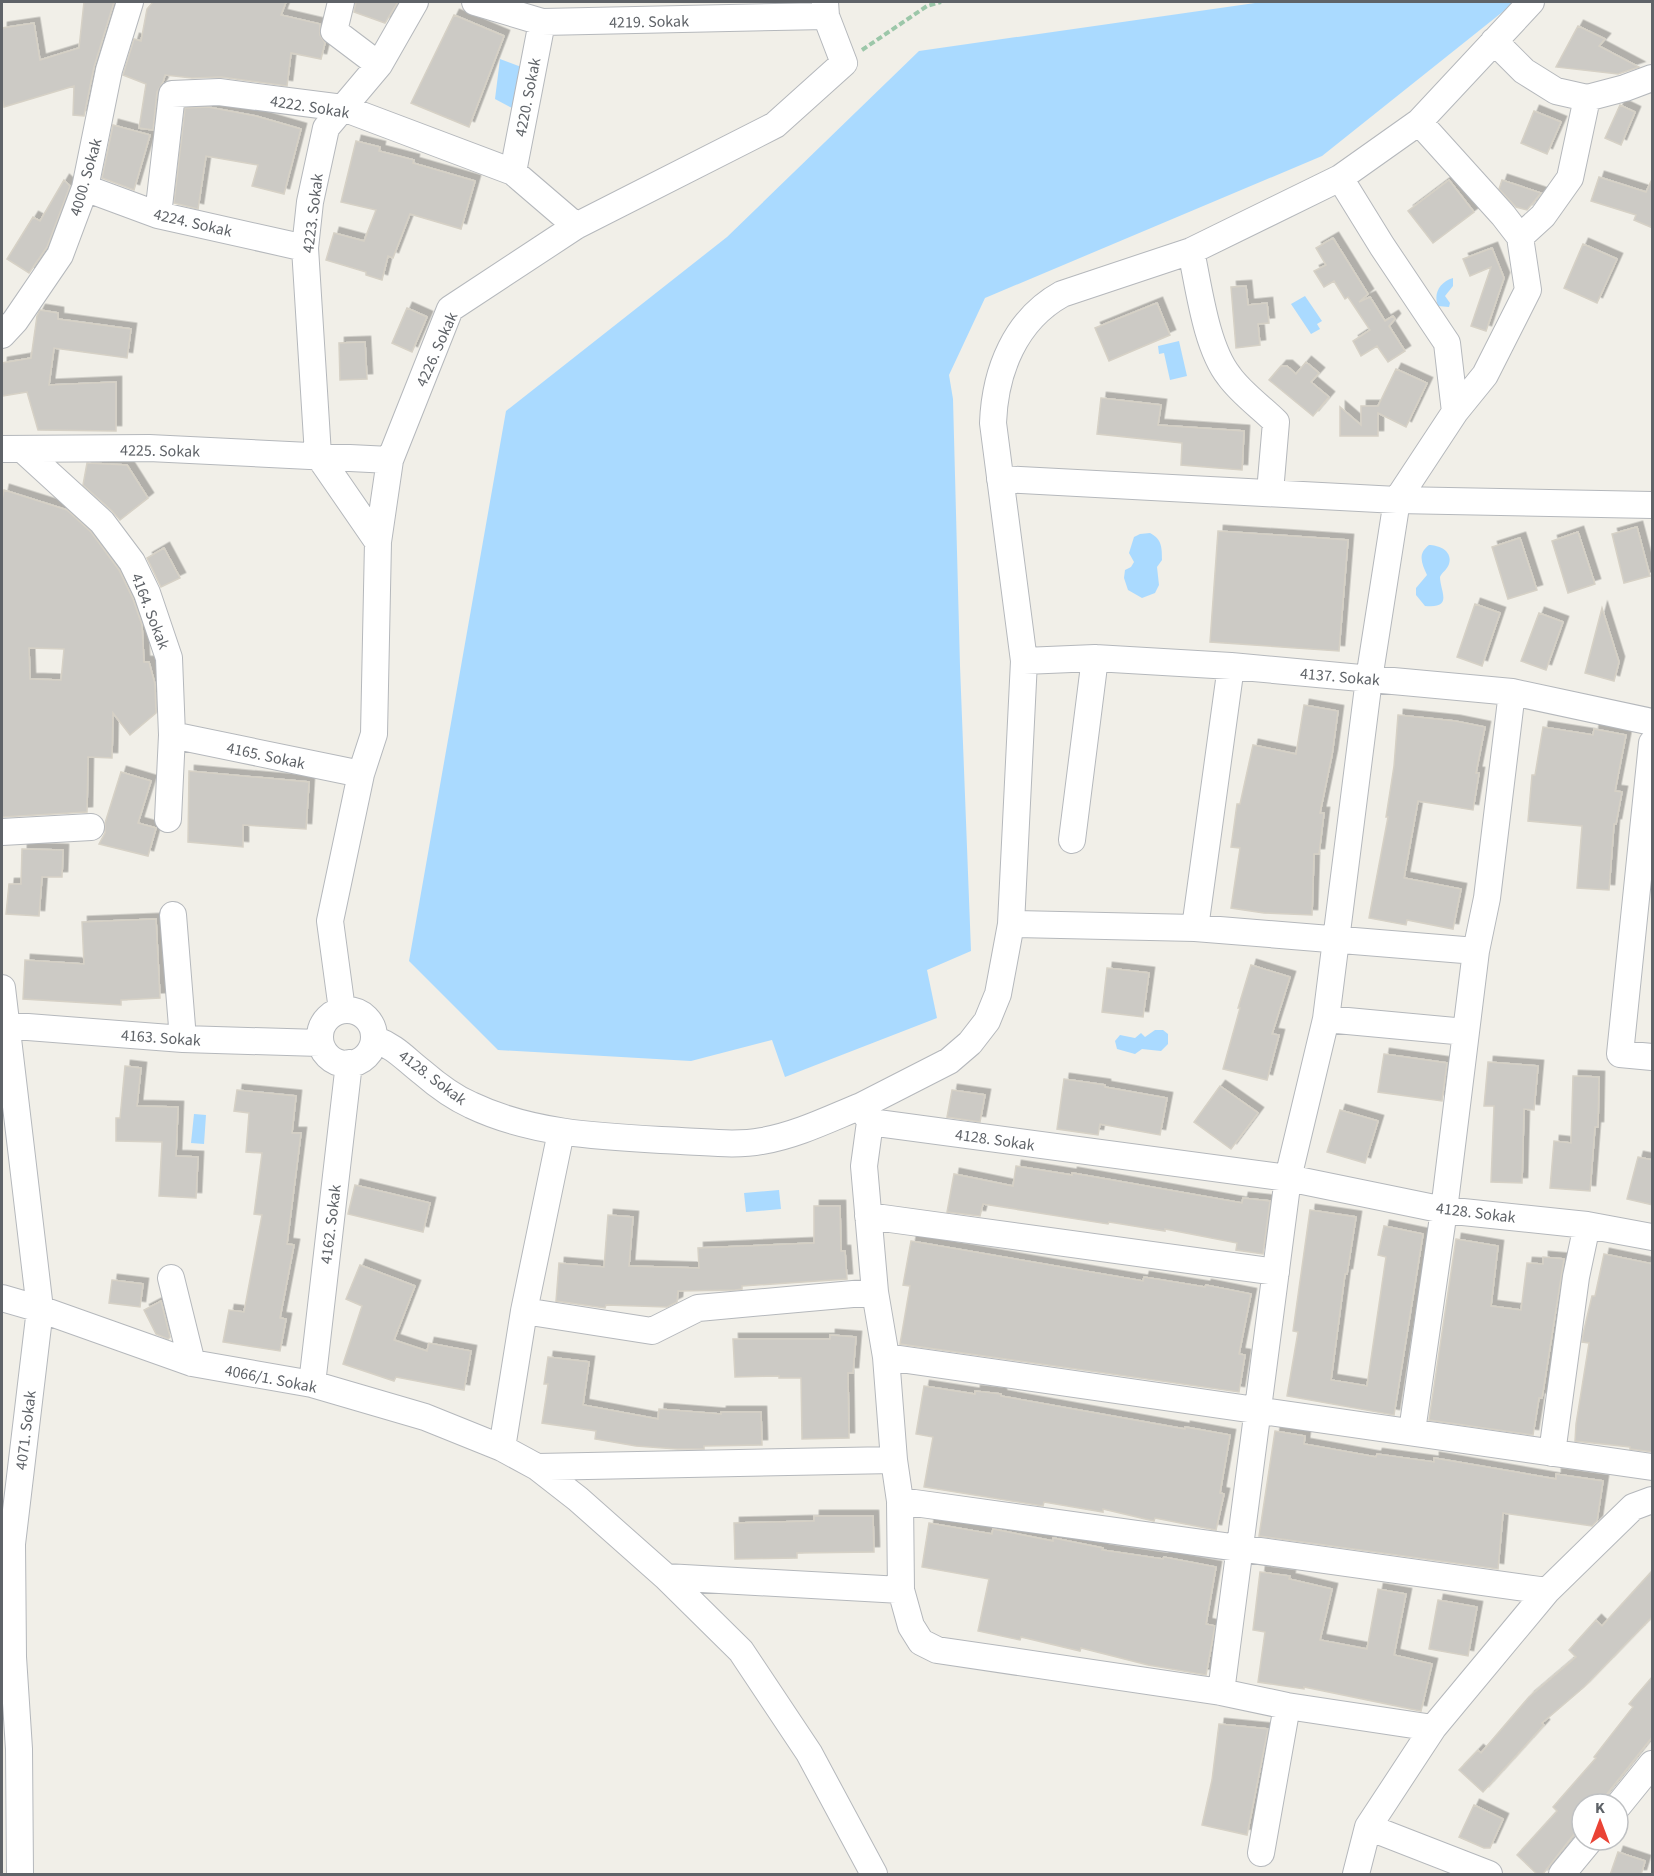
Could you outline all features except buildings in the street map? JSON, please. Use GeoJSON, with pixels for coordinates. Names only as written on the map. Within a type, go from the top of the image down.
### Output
{"type":"FeatureCollection","features":[{"type":"Feature","properties":{"kind":"street","name":"4000. Sokak"},"geometry":{"type":"LineString","coordinates":[[2,335],[15,321],[60,255],[85,188],[109,70],[130,2]]}},
{"type":"Feature","properties":{"kind":"street"},"geometry":{"type":"LineString","coordinates":[[341,2],[334,31],[379,65]]}},
{"type":"Feature","properties":{"kind":"street","name":"4223. Sokak"},"geometry":{"type":"LineString","coordinates":[[318,455],[305,248],[310,202],[326,128],[379,65],[415,2]]}},
{"type":"Feature","properties":{"kind":"street","name":"4219. Sokak"},"geometry":{"type":"LineString","coordinates":[[475,2],[542,22],[826,9]]}},
{"type":"Feature","properties":{"kind":"street"},"geometry":{"type":"LineString","coordinates":[[1433,1728],[1287,1706],[1221,1692],[937,1650],[921,1642],[910,1626],[901,1590],[900,1501],[894,1460],[886,1357],[875,1292],[864,1166],[866,1114],[949,1061],[970,1043],[987,1021],[998,994],[1011,924],[1024,661],[993,423],[994,400],[999,377],[1019,332],[1032,315],[1046,303],[1062,294],[1191,251],[1340,178],[1419,122],[1531,2]]}},
{"type":"Feature","properties":{"kind":"street"},"geometry":{"type":"LineString","coordinates":[[826,9],[844,63]]}},
{"type":"Feature","properties":{"kind":"street","name":"4220. Sokak"},"geometry":{"type":"LineString","coordinates":[[513,172],[542,22]]}},
{"type":"Feature","properties":{"kind":"street"},"geometry":{"type":"LineString","coordinates":[[1494,41],[1524,71],[1556,91],[1587,98],[1653,78]]}},
{"type":"Feature","properties":{"kind":"street","name":"4226. Sokak"},"geometry":{"type":"LineString","coordinates":[[361,774],[374,734],[378,542],[390,460],[450,309],[576,226],[775,125],[844,63]]}},
{"type":"Feature","properties":{"kind":"street","name":"4222. Sokak"},"geometry":{"type":"LineString","coordinates":[[158,215],[172,94],[219,92],[343,108],[513,172],[576,226]]}},
{"type":"Feature","properties":{"kind":"street"},"geometry":{"type":"LineString","coordinates":[[1520,237],[1544,216],[1570,178],[1587,98]]}},
{"type":"Feature","properties":{"kind":"street"},"geometry":{"type":"LineString","coordinates":[[1221,1692],[1288,1178],[1326,1019],[1369,679],[1397,500],[1455,412],[1485,375],[1528,290],[1520,237],[1419,122]]}},
{"type":"Feature","properties":{"kind":"street"},"geometry":{"type":"LineString","coordinates":[[1340,178],[1447,343],[1455,412]]}},
{"type":"Feature","properties":{"kind":"street","name":"4224. Sokak"},"geometry":{"type":"LineString","coordinates":[[85,188],[158,215],[305,248]]}},
{"type":"Feature","properties":{"kind":"street"},"geometry":{"type":"LineString","coordinates":[[1191,251],[1213,347],[1220,362],[1230,378],[1276,422],[1270,492]]}},
{"type":"Feature","properties":{"kind":"street","name":"4225. Sokak"},"geometry":{"type":"LineString","coordinates":[[12,449],[149,448],[390,460]]}},
{"type":"Feature","properties":{"kind":"street","name":"4164. Sokak"},"geometry":{"type":"LineString","coordinates":[[12,449],[102,522],[132,562],[147,593],[169,658],[172,735],[168,819]]}},
{"type":"Feature","properties":{"kind":"street"},"geometry":{"type":"LineString","coordinates":[[318,455],[378,542]]}},
{"type":"Feature","properties":{"kind":"street"},"geometry":{"type":"LineString","coordinates":[[1000,479],[1397,500],[1653,505]]}},
{"type":"Feature","properties":{"kind":"street"},"geometry":{"type":"LineString","coordinates":[[1072,840],[1095,658]]}},
{"type":"Feature","properties":{"kind":"street","name":"4137. Sokak"},"geometry":{"type":"LineString","coordinates":[[1024,661],[1095,658],[1231,666],[1512,692],[1653,722]]}},
{"type":"Feature","properties":{"kind":"street"},"geometry":{"type":"LineString","coordinates":[[1195,928],[1231,666]]}},
{"type":"Feature","properties":{"kind":"street"},"geometry":{"type":"LineString","coordinates":[[1412,1431],[1444,1210],[1476,951],[1487,898],[1512,692]]}},
{"type":"Feature","properties":{"kind":"street","name":"4165. Sokak"},"geometry":{"type":"LineString","coordinates":[[172,735],[361,774]]}},
{"type":"Feature","properties":{"kind":"street"},"geometry":{"type":"LineString","coordinates":[[1653,743],[1620,1054],[1653,1057]]}},
{"type":"Feature","properties":{"kind":"street"},"geometry":{"type":"LineString","coordinates":[[342,1010],[330,921],[361,774]]}},
{"type":"Feature","properties":{"kind":"street"},"geometry":{"type":"LineString","coordinates":[[2,832],[91,827]]}},
{"type":"Feature","properties":{"kind":"street"},"geometry":{"type":"LineString","coordinates":[[173,915],[183,1039]]}},
{"type":"Feature","properties":{"kind":"street"},"geometry":{"type":"LineString","coordinates":[[1011,924],[1195,928],[1476,951]]}},
{"type":"Feature","properties":{"kind":"street","name":"4071. Sokak"},"geometry":{"type":"LineString","coordinates":[[2,988],[4,1025],[40,1309],[12,1544],[7,1656],[19,1749],[20,1875]]}},
{"type":"Feature","properties":{"kind":"street"},"geometry":{"type":"LineString","coordinates":[[342,1010],[358,1012],[365,1017],[370,1024],[374,1039],[365,1056],[349,1064],[331,1059],[324,1052],[320,1043],[320,1034],[322,1025],[328,1017],[342,1010]]}},
{"type":"Feature","properties":{"kind":"street"},"geometry":{"type":"LineString","coordinates":[[1326,1019],[1466,1032]]}},
{"type":"Feature","properties":{"kind":"street","name":"4163. Sokak"},"geometry":{"type":"LineString","coordinates":[[4,1025],[183,1039],[320,1043]]}},
{"type":"Feature","properties":{"kind":"street","name":"4128. Sokak"},"geometry":{"type":"LineString","coordinates":[[374,1039],[399,1051],[437,1084],[469,1104],[508,1120],[561,1132],[656,1140],[760,1142],[866,1114],[1288,1178],[1444,1210],[1587,1225],[1653,1237]]}},
{"type":"Feature","properties":{"kind":"street","name":"4162. Sokak"},"geometry":{"type":"LineString","coordinates":[[312,1384],[349,1064]]}},
{"type":"Feature","properties":{"kind":"street"},"geometry":{"type":"LineString","coordinates":[[502,1448],[524,1311],[561,1132]]}},
{"type":"Feature","properties":{"kind":"street"},"geometry":{"type":"LineString","coordinates":[[868,1216],[1276,1272]]}},
{"type":"Feature","properties":{"kind":"street"},"geometry":{"type":"LineString","coordinates":[[1552,1453],[1576,1277],[1587,1225]]}},
{"type":"Feature","properties":{"kind":"street"},"geometry":{"type":"LineString","coordinates":[[171,1278],[192,1363]]}},
{"type":"Feature","properties":{"kind":"street"},"geometry":{"type":"LineString","coordinates":[[524,1311],[652,1331],[699,1308],[875,1292]]}},
{"type":"Feature","properties":{"kind":"street","name":"4066/1. Sokak"},"geometry":{"type":"LineString","coordinates":[[2,1298],[40,1309],[192,1363],[312,1384],[425,1417],[502,1448],[537,1467],[578,1499],[666,1577],[741,1651],[809,1753],[874,1875]]}},
{"type":"Feature","properties":{"kind":"street"},"geometry":{"type":"LineString","coordinates":[[886,1357],[1653,1467]]}},
{"type":"Feature","properties":{"kind":"street"},"geometry":{"type":"LineString","coordinates":[[537,1467],[894,1460]]}},
{"type":"Feature","properties":{"kind":"street"},"geometry":{"type":"LineString","coordinates":[[1356,1875],[1368,1827],[1433,1728],[1547,1591],[1633,1508],[1653,1500]]}},
{"type":"Feature","properties":{"kind":"street"},"geometry":{"type":"LineString","coordinates":[[900,1501],[1547,1591]]}},
{"type":"Feature","properties":{"kind":"street"},"geometry":{"type":"LineString","coordinates":[[666,1577],[901,1590]]}},
{"type":"Feature","properties":{"kind":"street"},"geometry":{"type":"LineString","coordinates":[[1262,1853],[1287,1706]]}},
{"type":"Feature","properties":{"kind":"street"},"geometry":{"type":"LineString","coordinates":[[1630,1792],[1653,1764]]}},
{"type":"Feature","properties":{"kind":"street"},"geometry":{"type":"LineString","coordinates":[[1368,1827],[1489,1875]]}},
{"type":"Feature","properties":{"kind":"street"},"geometry":{"type":"LineString","coordinates":[[1562,1875],[1580,1852]]}},
{"type":"Feature","properties":{"kind":"path"},"geometry":{"type":"LineString","coordinates":[[844,63],[927,6],[941,2]]}},
{"type":"Feature","properties":{"kind":"water"},"geometry":{"type":"Polygon","coordinates":[[[1262,2],[1515,2],[1322,156],[985,298],[949,375],[953,399],[971,951],[927,970],[937,1018],[785,1077],[772,1040],[691,1061],[498,1050],[409,961],[506,411],[727,237],[919,51],[1262,2]]]}},
{"type":"Feature","properties":{"kind":"water"},"geometry":{"type":"Polygon","coordinates":[[[500,59],[524,68],[512,108],[495,99],[500,59]]]}},
{"type":"Feature","properties":{"kind":"water"},"geometry":{"type":"Polygon","coordinates":[[[1453,278],[1453,286],[1445,296],[1450,303],[1449,307],[1438,306],[1437,292],[1444,282],[1453,278]]]}},
{"type":"Feature","properties":{"kind":"water"},"geometry":{"type":"Polygon","coordinates":[[[1305,296],[1322,321],[1317,324],[1320,329],[1311,334],[1291,304],[1305,296]]]}},
{"type":"Feature","properties":{"kind":"water"},"geometry":{"type":"Polygon","coordinates":[[[1179,341],[1187,376],[1170,380],[1164,353],[1159,354],[1158,346],[1179,341]]]}},
{"type":"Feature","properties":{"kind":"water"},"geometry":{"type":"Polygon","coordinates":[[[1150,533],[1157,538],[1161,548],[1162,560],[1157,567],[1159,585],[1155,593],[1142,598],[1128,590],[1124,578],[1125,570],[1134,562],[1129,553],[1134,537],[1150,533]]]}},
{"type":"Feature","properties":{"kind":"water"},"geometry":{"type":"Polygon","coordinates":[[[1429,545],[1437,546],[1447,552],[1450,559],[1440,577],[1442,602],[1434,606],[1425,606],[1416,595],[1416,588],[1427,575],[1422,556],[1429,545]]]}},
{"type":"Feature","properties":{"kind":"water"},"geometry":{"type":"Polygon","coordinates":[[[1155,1030],[1163,1030],[1168,1034],[1168,1044],[1161,1051],[1142,1049],[1135,1054],[1117,1049],[1115,1041],[1120,1035],[1135,1038],[1141,1033],[1145,1037],[1155,1030]]]}},
{"type":"Feature","properties":{"kind":"water"},"geometry":{"type":"Polygon","coordinates":[[[194,1114],[206,1115],[204,1144],[191,1143],[194,1114]]]}},
{"type":"Feature","properties":{"kind":"water"},"geometry":{"type":"Polygon","coordinates":[[[779,1190],[781,1209],[746,1212],[744,1193],[779,1190]]]}}]}
